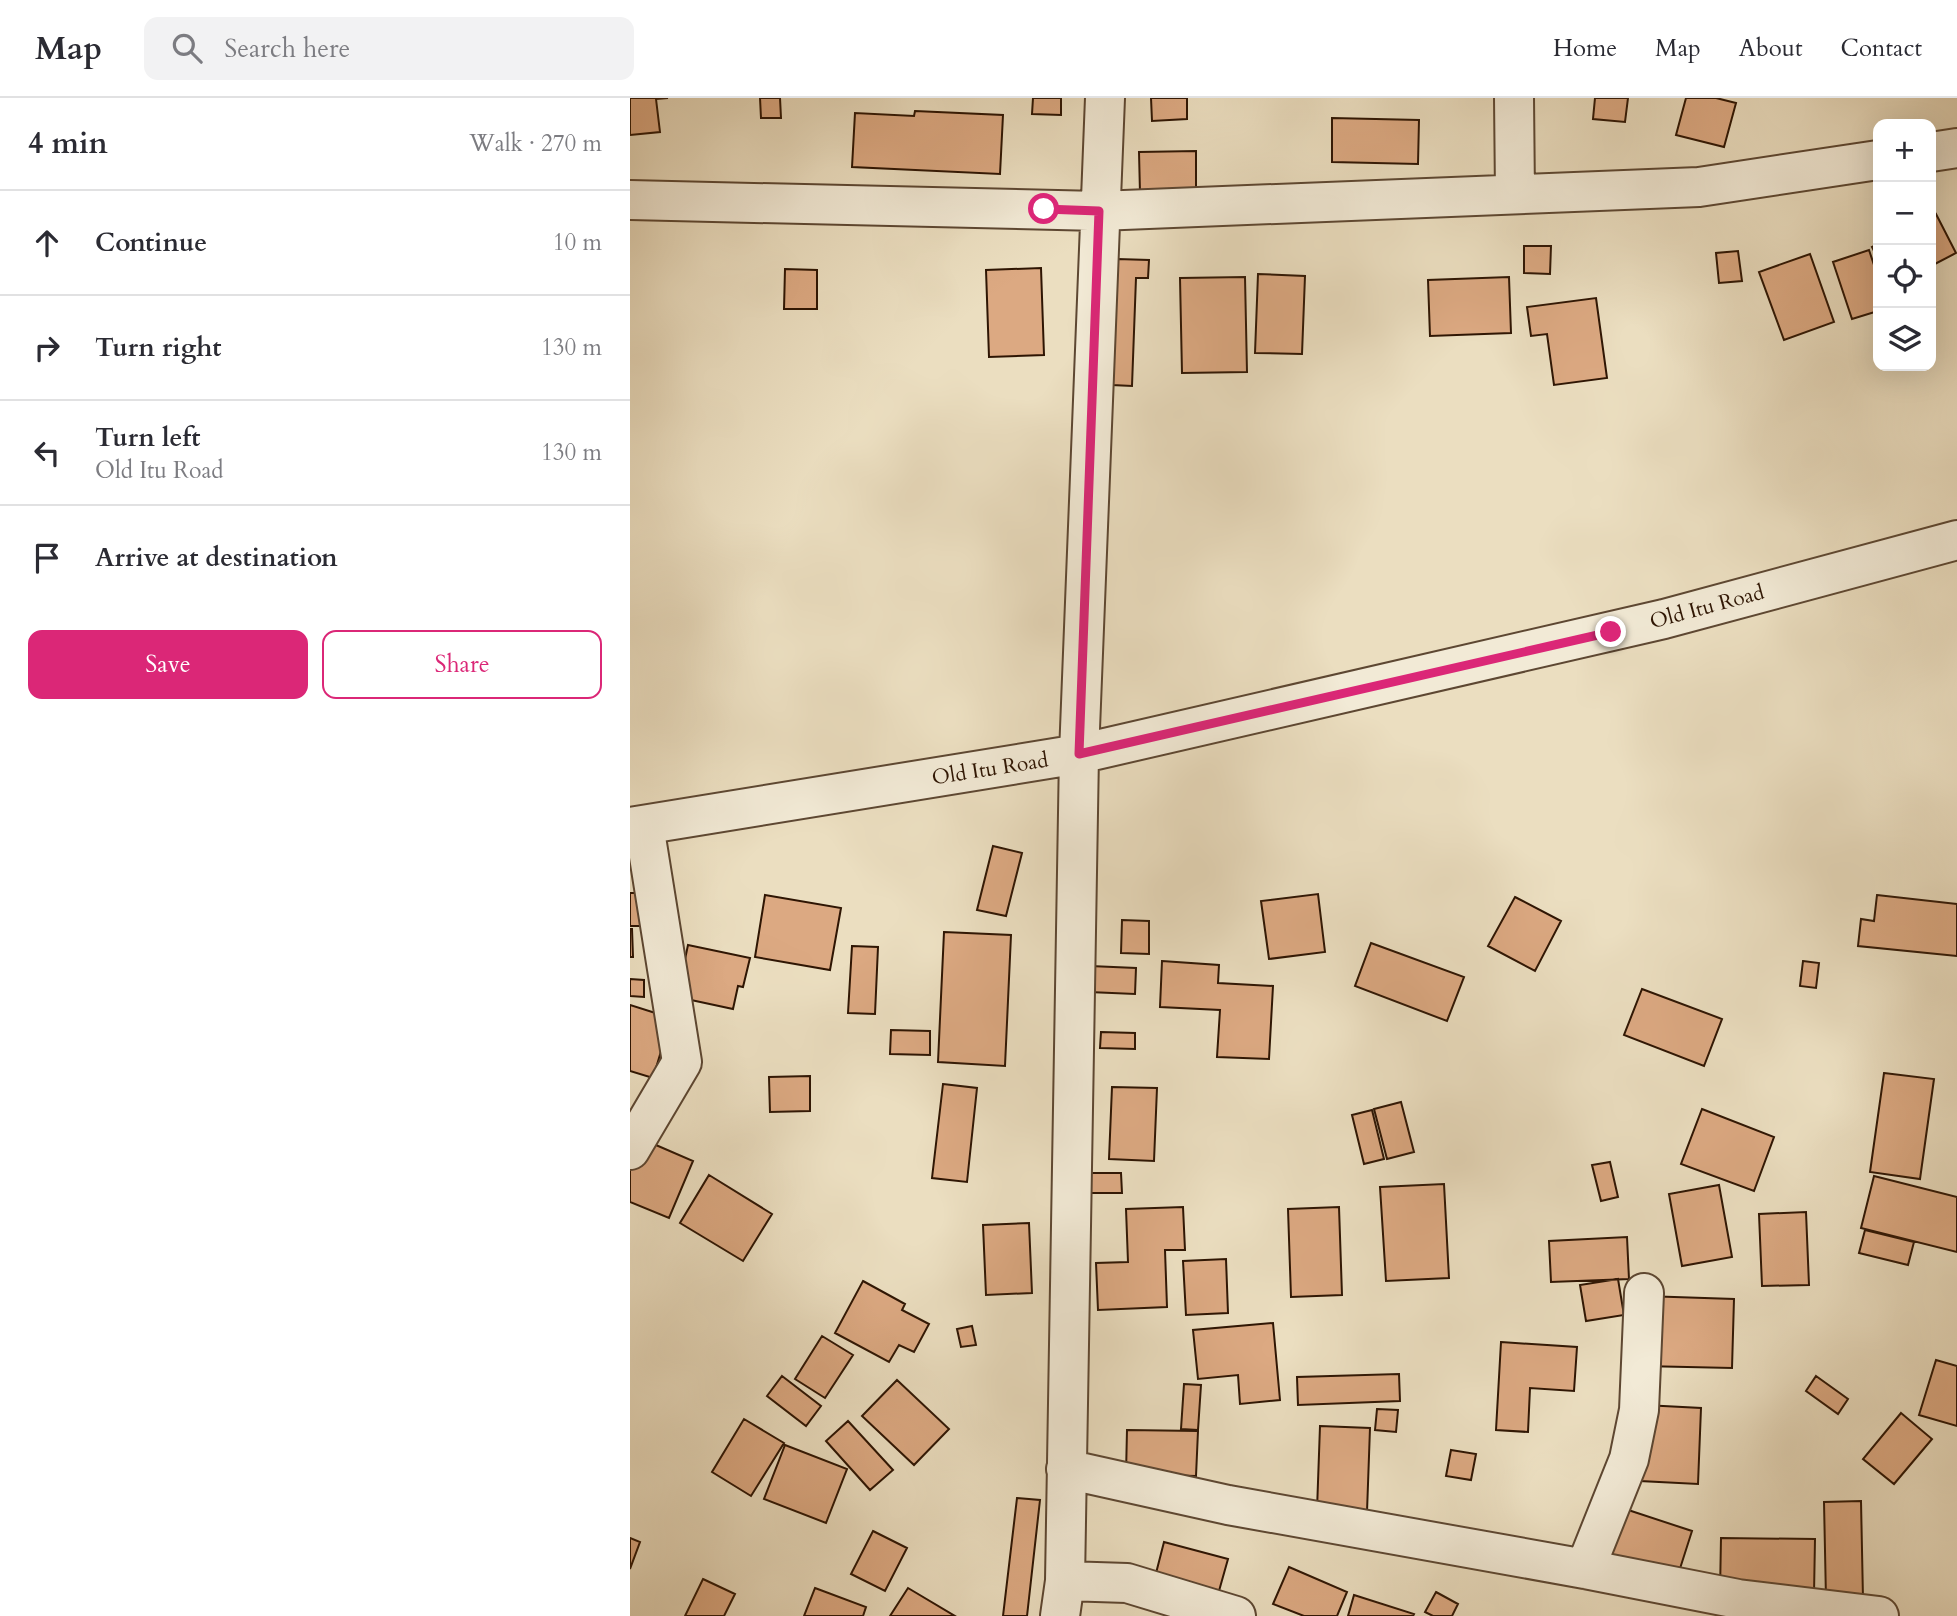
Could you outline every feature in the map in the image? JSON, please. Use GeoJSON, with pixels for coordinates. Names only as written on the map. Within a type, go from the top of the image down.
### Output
{"type":"FeatureCollection","features":[{"type":"Feature","properties":{"kind":"street"},"geometry":{"type":"LineString","coordinates":[[1105,98],[1079,754],[1062,1598],[1127,1584],[1236,1616]]}},
{"type":"Feature","properties":{"kind":"street"},"geometry":{"type":"LineString","coordinates":[[1514,98],[1515,194]]}},
{"type":"Feature","properties":{"kind":"street"},"geometry":{"type":"LineString","coordinates":[[1936,151],[1957,148]]}},
{"type":"Feature","properties":{"kind":"street"},"geometry":{"type":"LineString","coordinates":[[630,200],[1099,211],[1699,187],[1873,161]]}},
{"type":"Feature","properties":{"kind":"street","name":"Old Itu Road"},"geometry":{"type":"LineString","coordinates":[[637,826],[1079,754],[1664,619],[1957,540]]}},
{"type":"Feature","properties":{"kind":"street"},"geometry":{"type":"LineString","coordinates":[[630,1150],[682,1062],[637,826]]}},
{"type":"Feature","properties":{"kind":"street"},"geometry":{"type":"LineString","coordinates":[[1585,1569],[1629,1459],[1639,1410],[1644,1293]]}},
{"type":"Feature","properties":{"kind":"street"},"geometry":{"type":"LineString","coordinates":[[1066,1469],[1228,1505],[1738,1599],[1879,1616]]}},
{"type":"Feature","properties":{"kind":"building"},"geometry":{"type":"Polygon","coordinates":[[[630,98],[668,98],[656,99],[660,132],[630,135],[630,98]]]}},
{"type":"Feature","properties":{"kind":"building"},"geometry":{"type":"Polygon","coordinates":[[[760,98],[780,98],[781,118],[761,118],[760,98]]]}},
{"type":"Feature","properties":{"kind":"building"},"geometry":{"type":"Polygon","coordinates":[[[1033,98],[1061,98],[1061,115],[1032,114],[1033,98]]]}},
{"type":"Feature","properties":{"kind":"building"},"geometry":{"type":"Polygon","coordinates":[[[1151,98],[1187,98],[1187,119],[1152,121],[1151,98]]]}},
{"type":"Feature","properties":{"kind":"building"},"geometry":{"type":"Polygon","coordinates":[[[1595,98],[1628,98],[1625,122],[1593,119],[1595,98]]]}},
{"type":"Feature","properties":{"kind":"building"},"geometry":{"type":"Polygon","coordinates":[[[1686,98],[1716,98],[1736,103],[1724,147],[1676,135],[1686,98]]]}},
{"type":"Feature","properties":{"kind":"building"},"geometry":{"type":"Polygon","coordinates":[[[915,111],[1003,115],[1000,174],[852,167],[855,113],[914,116],[915,111]]]}},
{"type":"Feature","properties":{"kind":"building"},"geometry":{"type":"Polygon","coordinates":[[[1332,118],[1419,120],[1418,164],[1332,162],[1332,118]]]}},
{"type":"Feature","properties":{"kind":"building"},"geometry":{"type":"Polygon","coordinates":[[[1196,151],[1196,192],[1140,193],[1139,152],[1196,151]]]}},
{"type":"Feature","properties":{"kind":"building"},"geometry":{"type":"Polygon","coordinates":[[[1936,214],[1956,253],[1936,263],[1936,214]]]}},
{"type":"Feature","properties":{"kind":"building"},"geometry":{"type":"Polygon","coordinates":[[[1524,246],[1551,246],[1550,274],[1524,273],[1524,246]]]}},
{"type":"Feature","properties":{"kind":"building"},"geometry":{"type":"Polygon","coordinates":[[[1869,250],[1873,262],[1873,313],[1852,319],[1833,262],[1869,250]]]}},
{"type":"Feature","properties":{"kind":"building"},"geometry":{"type":"Polygon","coordinates":[[[1738,251],[1742,281],[1719,283],[1716,253],[1738,251]]]}},
{"type":"Feature","properties":{"kind":"building"},"geometry":{"type":"Polygon","coordinates":[[[1810,254],[1834,322],[1784,340],[1759,272],[1810,254]]]}},
{"type":"Feature","properties":{"kind":"building"},"geometry":{"type":"Polygon","coordinates":[[[1117,259],[1149,260],[1148,278],[1136,278],[1132,386],[1112,385],[1117,259]]]}},
{"type":"Feature","properties":{"kind":"building"},"geometry":{"type":"Polygon","coordinates":[[[1041,268],[1044,355],[989,357],[986,270],[1041,268]]]}},
{"type":"Feature","properties":{"kind":"building"},"geometry":{"type":"Polygon","coordinates":[[[785,269],[817,270],[817,309],[784,309],[785,269]]]}},
{"type":"Feature","properties":{"kind":"building"},"geometry":{"type":"Polygon","coordinates":[[[1258,274],[1305,276],[1302,354],[1255,353],[1258,274]]]}},
{"type":"Feature","properties":{"kind":"building"},"geometry":{"type":"Polygon","coordinates":[[[1245,277],[1247,372],[1182,373],[1180,278],[1245,277]]]}},
{"type":"Feature","properties":{"kind":"building"},"geometry":{"type":"Polygon","coordinates":[[[1509,277],[1511,333],[1430,336],[1428,280],[1509,277]]]}},
{"type":"Feature","properties":{"kind":"building"},"geometry":{"type":"Polygon","coordinates":[[[1596,298],[1607,378],[1554,385],[1547,334],[1531,336],[1527,307],[1596,298]]]}},
{"type":"Feature","properties":{"kind":"building"},"geometry":{"type":"Polygon","coordinates":[[[993,846],[1022,853],[1006,916],[977,910],[993,846]]]}},
{"type":"Feature","properties":{"kind":"building"},"geometry":{"type":"Polygon","coordinates":[[[630,893],[642,893],[641,926],[630,926],[630,893]]]}},
{"type":"Feature","properties":{"kind":"building"},"geometry":{"type":"Polygon","coordinates":[[[1318,894],[1325,952],[1269,959],[1261,901],[1318,894]]]}},
{"type":"Feature","properties":{"kind":"building"},"geometry":{"type":"Polygon","coordinates":[[[765,895],[841,908],[830,970],[755,957],[765,895]]]}},
{"type":"Feature","properties":{"kind":"building"},"geometry":{"type":"Polygon","coordinates":[[[1877,895],[1957,904],[1957,956],[1858,946],[1861,919],[1874,921],[1877,895]]]}},
{"type":"Feature","properties":{"kind":"building"},"geometry":{"type":"Polygon","coordinates":[[[1515,897],[1561,921],[1535,971],[1488,946],[1515,897]]]}},
{"type":"Feature","properties":{"kind":"building"},"geometry":{"type":"Polygon","coordinates":[[[1122,920],[1149,921],[1149,954],[1121,953],[1122,920]]]}},
{"type":"Feature","properties":{"kind":"building"},"geometry":{"type":"Polygon","coordinates":[[[632,929],[633,957],[630,957],[632,929]]]}},
{"type":"Feature","properties":{"kind":"building"},"geometry":{"type":"Polygon","coordinates":[[[944,932],[1011,935],[1005,1066],[938,1062],[944,932]]]}},
{"type":"Feature","properties":{"kind":"building"},"geometry":{"type":"Polygon","coordinates":[[[1371,943],[1464,977],[1447,1021],[1355,986],[1371,943]]]}},
{"type":"Feature","properties":{"kind":"building"},"geometry":{"type":"Polygon","coordinates":[[[688,945],[750,958],[743,987],[738,986],[733,1009],[677,997],[688,945]]]}},
{"type":"Feature","properties":{"kind":"building"},"geometry":{"type":"Polygon","coordinates":[[[852,946],[878,947],[875,1014],[848,1013],[852,946]]]}},
{"type":"Feature","properties":{"kind":"building"},"geometry":{"type":"Polygon","coordinates":[[[1162,961],[1219,965],[1218,983],[1273,986],[1269,1059],[1217,1057],[1220,1010],[1160,1007],[1162,961]]]}},
{"type":"Feature","properties":{"kind":"building"},"geometry":{"type":"Polygon","coordinates":[[[1803,961],[1819,963],[1816,988],[1800,986],[1803,961]]]}},
{"type":"Feature","properties":{"kind":"building"},"geometry":{"type":"Polygon","coordinates":[[[1090,966],[1136,968],[1135,994],[1089,992],[1090,966]]]}},
{"type":"Feature","properties":{"kind":"building"},"geometry":{"type":"Polygon","coordinates":[[[630,979],[644,980],[644,997],[630,996],[630,979]]]}},
{"type":"Feature","properties":{"kind":"building"},"geometry":{"type":"Polygon","coordinates":[[[1642,989],[1722,1019],[1704,1066],[1624,1035],[1642,989]]]}},
{"type":"Feature","properties":{"kind":"building"},"geometry":{"type":"Polygon","coordinates":[[[630,1005],[671,1018],[653,1078],[630,1071],[630,1005]]]}},
{"type":"Feature","properties":{"kind":"building"},"geometry":{"type":"Polygon","coordinates":[[[891,1030],[930,1031],[930,1055],[890,1054],[891,1030]]]}},
{"type":"Feature","properties":{"kind":"building"},"geometry":{"type":"Polygon","coordinates":[[[1101,1032],[1135,1033],[1135,1049],[1100,1048],[1101,1032]]]}},
{"type":"Feature","properties":{"kind":"building"},"geometry":{"type":"Polygon","coordinates":[[[1884,1073],[1934,1079],[1920,1179],[1870,1172],[1884,1073]]]}},
{"type":"Feature","properties":{"kind":"building"},"geometry":{"type":"Polygon","coordinates":[[[810,1076],[810,1111],[770,1112],[769,1077],[810,1076]]]}},
{"type":"Feature","properties":{"kind":"building"},"geometry":{"type":"Polygon","coordinates":[[[943,1084],[977,1088],[967,1182],[932,1178],[943,1084]]]}},
{"type":"Feature","properties":{"kind":"building"},"geometry":{"type":"Polygon","coordinates":[[[1112,1087],[1157,1088],[1154,1161],[1109,1159],[1112,1087]]]}},
{"type":"Feature","properties":{"kind":"building"},"geometry":{"type":"Polygon","coordinates":[[[1401,1102],[1414,1152],[1387,1159],[1374,1109],[1401,1102]]]}},
{"type":"Feature","properties":{"kind":"building"},"geometry":{"type":"Polygon","coordinates":[[[1702,1109],[1774,1137],[1754,1191],[1681,1164],[1702,1109]]]}},
{"type":"Feature","properties":{"kind":"building"},"geometry":{"type":"Polygon","coordinates":[[[1372,1110],[1384,1159],[1364,1164],[1352,1115],[1372,1110]]]}},
{"type":"Feature","properties":{"kind":"building"},"geometry":{"type":"Polygon","coordinates":[[[642,1139],[693,1161],[669,1218],[630,1202],[630,1167],[642,1139]]]}},
{"type":"Feature","properties":{"kind":"building"},"geometry":{"type":"Polygon","coordinates":[[[1610,1162],[1618,1197],[1601,1201],[1592,1165],[1610,1162]]]}},
{"type":"Feature","properties":{"kind":"building"},"geometry":{"type":"Polygon","coordinates":[[[1091,1173],[1121,1173],[1122,1193],[1091,1193],[1091,1173]]]}},
{"type":"Feature","properties":{"kind":"building"},"geometry":{"type":"Polygon","coordinates":[[[709,1175],[772,1214],[743,1261],[680,1223],[709,1175]]]}},
{"type":"Feature","properties":{"kind":"building"},"geometry":{"type":"Polygon","coordinates":[[[1874,1176],[1957,1197],[1957,1252],[1861,1228],[1874,1176]]]}},
{"type":"Feature","properties":{"kind":"building"},"geometry":{"type":"Polygon","coordinates":[[[1444,1184],[1449,1278],[1386,1281],[1380,1187],[1444,1184]]]}},
{"type":"Feature","properties":{"kind":"building"},"geometry":{"type":"Polygon","coordinates":[[[1719,1185],[1732,1257],[1682,1266],[1669,1194],[1719,1185]]]}},
{"type":"Feature","properties":{"kind":"building"},"geometry":{"type":"Polygon","coordinates":[[[1183,1207],[1185,1250],[1165,1250],[1167,1307],[1098,1310],[1096,1263],[1128,1262],[1126,1209],[1183,1207]]]}},
{"type":"Feature","properties":{"kind":"building"},"geometry":{"type":"Polygon","coordinates":[[[1339,1207],[1342,1295],[1291,1297],[1288,1209],[1339,1207]]]}},
{"type":"Feature","properties":{"kind":"building"},"geometry":{"type":"Polygon","coordinates":[[[1806,1212],[1809,1285],[1762,1286],[1759,1214],[1806,1212]]]}},
{"type":"Feature","properties":{"kind":"building"},"geometry":{"type":"Polygon","coordinates":[[[1029,1223],[1032,1293],[986,1295],[983,1225],[1029,1223]]]}},
{"type":"Feature","properties":{"kind":"building"},"geometry":{"type":"Polygon","coordinates":[[[1865,1230],[1914,1242],[1908,1265],[1859,1253],[1865,1230]]]}},
{"type":"Feature","properties":{"kind":"building"},"geometry":{"type":"Polygon","coordinates":[[[1627,1237],[1629,1279],[1551,1282],[1549,1241],[1627,1237]]]}},
{"type":"Feature","properties":{"kind":"building"},"geometry":{"type":"Polygon","coordinates":[[[1226,1259],[1228,1313],[1186,1315],[1183,1261],[1226,1259]]]}},
{"type":"Feature","properties":{"kind":"building"},"geometry":{"type":"Polygon","coordinates":[[[1618,1279],[1624,1315],[1586,1321],[1580,1285],[1618,1279]]]}},
{"type":"Feature","properties":{"kind":"building"},"geometry":{"type":"Polygon","coordinates":[[[863,1281],[905,1304],[902,1310],[929,1324],[914,1352],[899,1345],[889,1362],[835,1333],[863,1281]]]}},
{"type":"Feature","properties":{"kind":"building"},"geometry":{"type":"Polygon","coordinates":[[[1644,1296],[1734,1299],[1732,1368],[1642,1366],[1644,1296]]]}},
{"type":"Feature","properties":{"kind":"building"},"geometry":{"type":"Polygon","coordinates":[[[1273,1323],[1280,1400],[1240,1404],[1238,1375],[1198,1379],[1193,1330],[1273,1323]]]}},
{"type":"Feature","properties":{"kind":"building"},"geometry":{"type":"Polygon","coordinates":[[[972,1326],[976,1345],[961,1347],[957,1329],[972,1326]]]}},
{"type":"Feature","properties":{"kind":"building"},"geometry":{"type":"Polygon","coordinates":[[[822,1336],[853,1355],[825,1398],[795,1379],[822,1336]]]}},
{"type":"Feature","properties":{"kind":"building"},"geometry":{"type":"Polygon","coordinates":[[[1501,1342],[1577,1347],[1574,1391],[1530,1388],[1528,1432],[1496,1430],[1501,1342]]]}},
{"type":"Feature","properties":{"kind":"building"},"geometry":{"type":"Polygon","coordinates":[[[1936,1360],[1957,1366],[1957,1426],[1919,1415],[1936,1360]]]}},
{"type":"Feature","properties":{"kind":"building"},"geometry":{"type":"Polygon","coordinates":[[[1399,1374],[1400,1401],[1298,1405],[1297,1377],[1399,1374]]]}},
{"type":"Feature","properties":{"kind":"building"},"geometry":{"type":"Polygon","coordinates":[[[782,1376],[821,1406],[806,1426],[767,1396],[782,1376]]]}},
{"type":"Feature","properties":{"kind":"building"},"geometry":{"type":"Polygon","coordinates":[[[1816,1376],[1848,1399],[1838,1414],[1806,1391],[1816,1376]]]}},
{"type":"Feature","properties":{"kind":"building"},"geometry":{"type":"Polygon","coordinates":[[[897,1380],[949,1429],[914,1465],[862,1416],[897,1380]]]}},
{"type":"Feature","properties":{"kind":"building"},"geometry":{"type":"Polygon","coordinates":[[[1184,1384],[1201,1385],[1198,1430],[1181,1429],[1184,1384]]]}},
{"type":"Feature","properties":{"kind":"building"},"geometry":{"type":"Polygon","coordinates":[[[1644,1405],[1701,1408],[1698,1484],[1640,1481],[1644,1405]]]}},
{"type":"Feature","properties":{"kind":"building"},"geometry":{"type":"Polygon","coordinates":[[[1377,1409],[1398,1410],[1396,1432],[1375,1430],[1377,1409]]]}},
{"type":"Feature","properties":{"kind":"building"},"geometry":{"type":"Polygon","coordinates":[[[1901,1413],[1932,1439],[1894,1484],[1863,1459],[1901,1413]]]}},
{"type":"Feature","properties":{"kind":"building"},"geometry":{"type":"Polygon","coordinates":[[[744,1419],[784,1443],[751,1496],[712,1472],[744,1419]]]}},
{"type":"Feature","properties":{"kind":"building"},"geometry":{"type":"Polygon","coordinates":[[[848,1421],[893,1470],[870,1490],[826,1441],[848,1421]]]}},
{"type":"Feature","properties":{"kind":"building"},"geometry":{"type":"Polygon","coordinates":[[[1320,1426],[1370,1428],[1367,1512],[1317,1510],[1320,1426]]]}},
{"type":"Feature","properties":{"kind":"building"},"geometry":{"type":"Polygon","coordinates":[[[1127,1430],[1198,1431],[1196,1476],[1126,1474],[1127,1430]]]}},
{"type":"Feature","properties":{"kind":"building"},"geometry":{"type":"Polygon","coordinates":[[[785,1445],[847,1469],[826,1523],[764,1499],[785,1445]]]}},
{"type":"Feature","properties":{"kind":"building"},"geometry":{"type":"Polygon","coordinates":[[[1451,1450],[1476,1454],[1471,1480],[1446,1476],[1451,1450]]]}},
{"type":"Feature","properties":{"kind":"building"},"geometry":{"type":"Polygon","coordinates":[[[1017,1498],[1040,1500],[1027,1616],[1003,1616],[1017,1498]]]}},
{"type":"Feature","properties":{"kind":"building"},"geometry":{"type":"Polygon","coordinates":[[[1861,1501],[1863,1599],[1826,1599],[1824,1502],[1861,1501]]]}},
{"type":"Feature","properties":{"kind":"building"},"geometry":{"type":"Polygon","coordinates":[[[1613,1505],[1692,1531],[1676,1581],[1596,1556],[1613,1505]]]}},
{"type":"Feature","properties":{"kind":"building"},"geometry":{"type":"Polygon","coordinates":[[[873,1531],[907,1548],[885,1591],[851,1574],[873,1531]]]}},
{"type":"Feature","properties":{"kind":"building"},"geometry":{"type":"Polygon","coordinates":[[[630,1538],[640,1542],[630,1569],[630,1538]]]}},
{"type":"Feature","properties":{"kind":"building"},"geometry":{"type":"Polygon","coordinates":[[[1721,1538],[1815,1539],[1814,1594],[1720,1592],[1721,1538]]]}},
{"type":"Feature","properties":{"kind":"building"},"geometry":{"type":"Polygon","coordinates":[[[1164,1542],[1228,1559],[1217,1598],[1154,1581],[1164,1542]]]}},
{"type":"Feature","properties":{"kind":"building"},"geometry":{"type":"Polygon","coordinates":[[[1289,1567],[1347,1592],[1337,1616],[1304,1616],[1273,1604],[1289,1567]]]}},
{"type":"Feature","properties":{"kind":"building"},"geometry":{"type":"Polygon","coordinates":[[[703,1579],[735,1594],[724,1616],[685,1616],[703,1579]]]}},
{"type":"Feature","properties":{"kind":"building"},"geometry":{"type":"Polygon","coordinates":[[[815,1588],[866,1607],[863,1616],[804,1616],[815,1588]]]}},
{"type":"Feature","properties":{"kind":"building"},"geometry":{"type":"Polygon","coordinates":[[[908,1588],[955,1616],[890,1616],[908,1588]]]}},
{"type":"Feature","properties":{"kind":"building"},"geometry":{"type":"Polygon","coordinates":[[[1436,1592],[1458,1604],[1452,1616],[1433,1616],[1425,1612],[1436,1592]]]}},
{"type":"Feature","properties":{"kind":"building"},"geometry":{"type":"Polygon","coordinates":[[[1354,1595],[1414,1614],[1348,1616],[1354,1595]]]}},
{"type":"Feature","properties":{"kind":"route"},"geometry":{"type":"LineString","coordinates":[[1044,209],[1099,211],[1079,754],[1611,632]]}}]}
